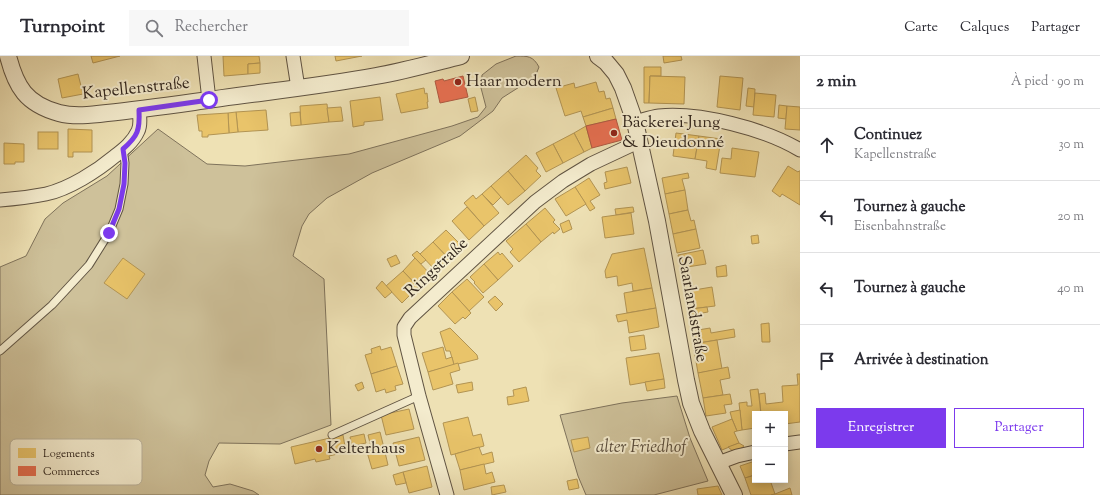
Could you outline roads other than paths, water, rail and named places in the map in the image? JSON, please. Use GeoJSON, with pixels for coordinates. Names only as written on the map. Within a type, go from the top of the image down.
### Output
{"type":"FeatureCollection","features":[{"type":"Feature","properties":{"kind":"street","name":"Kapellenstraße"},"geometry":{"type":"LineString","coordinates":[[8,56],[12,72],[18,85],[25,95],[34,103],[60,114],[76,115],[139,110],[298,88],[376,76],[462,56]]}},
{"type":"Feature","properties":{"kind":"street"},"geometry":{"type":"LineString","coordinates":[[204,56],[209,100]]}},
{"type":"Feature","properties":{"kind":"street"},"geometry":{"type":"LineString","coordinates":[[293,56],[298,88]]}},
{"type":"Feature","properties":{"kind":"street"},"geometry":{"type":"LineString","coordinates":[[598,56],[606,62],[616,74],[623,88],[635,122],[659,116],[685,116],[715,120],[752,129],[789,143],[800,150]]}},
{"type":"Feature","properties":{"kind":"street"},"geometry":{"type":"LineString","coordinates":[[0,200],[47,194],[70,185],[89,175],[131,142],[138,132],[140,121],[139,110]]}},
{"type":"Feature","properties":{"kind":"street","name":"Saarlandstraße"},"geometry":{"type":"LineString","coordinates":[[635,122],[657,221],[691,403],[702,431],[734,495]]}},
{"type":"Feature","properties":{"kind":"street","name":"Ringstraße"},"geometry":{"type":"LineString","coordinates":[[447,495],[419,396],[404,335],[404,327],[410,318],[535,202],[563,180],[640,142]]}},
{"type":"Feature","properties":{"kind":"street"},"geometry":{"type":"LineString","coordinates":[[788,444],[800,442]]}},
{"type":"Feature","properties":{"kind":"street"},"geometry":{"type":"LineString","coordinates":[[718,463],[752,453]]}},
{"type":"Feature","properties":{"kind":"lane"},"geometry":{"type":"LineString","coordinates":[[0,351],[52,305],[89,265],[109,233],[119,209],[124,184],[125,163],[123,149]]}},
{"type":"Feature","properties":{"kind":"lane"},"geometry":{"type":"LineString","coordinates":[[332,435],[419,396]]}},
{"type":"Feature","properties":{"kind":"place","name":"Haar modern"},"geometry":{"type":"Point","coordinates":[458,82]}},
{"type":"Feature","properties":{"kind":"place","name":"Bäckerei Jung & Dieudonné"},"geometry":{"type":"Point","coordinates":[614,133]}},
{"type":"Feature","properties":{"kind":"place","name":"Kelterhaus"},"geometry":{"type":"Point","coordinates":[319,449]}},
{"type":"Feature","properties":{"kind":"park label","name":"alter Friedhof"},"geometry":{"type":"Point","coordinates":[641,448]}}]}
